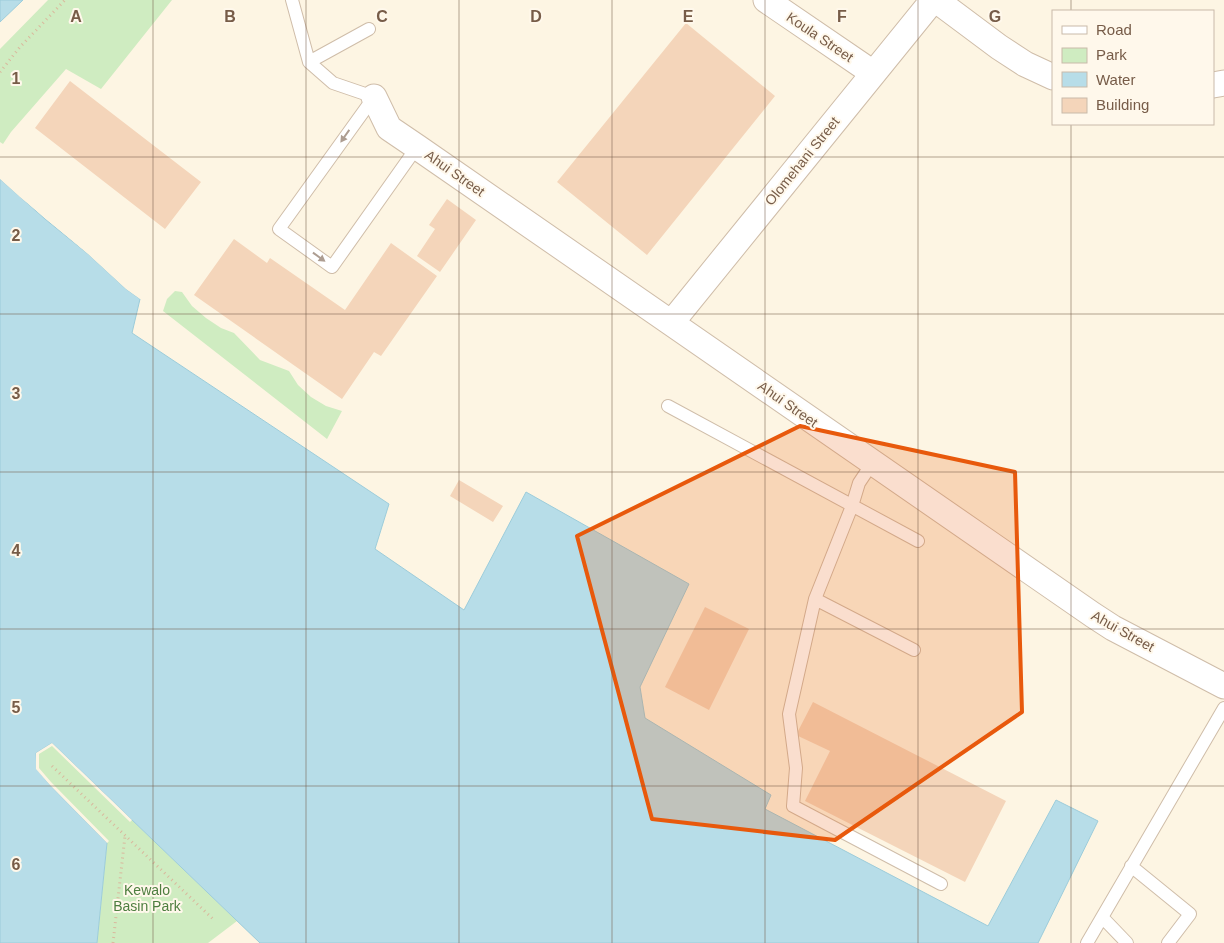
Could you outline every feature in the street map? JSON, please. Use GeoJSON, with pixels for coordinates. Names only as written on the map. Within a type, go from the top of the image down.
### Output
{"type":"FeatureCollection","features":[{"type":"Feature","properties":{"kind":"street","name":"Koula Street"},"geometry":{"type":"LineString","coordinates":[[766,0],[873,73]]}},
{"type":"Feature","properties":{"kind":"street","name":"Olomehani Street"},"geometry":{"type":"LineString","coordinates":[[672,322],[873,73],[935,0]]}},
{"type":"Feature","properties":{"kind":"street"},"geometry":{"type":"LineString","coordinates":[[935,0],[999,47],[1025,64],[1052,77]]}},
{"type":"Feature","properties":{"kind":"street","name":"Ahui Street"},"geometry":{"type":"LineString","coordinates":[[374,96],[389,128],[672,322],[1092,615],[1224,686]]}},
{"type":"Feature","properties":{"kind":"lane"},"geometry":{"type":"LineString","coordinates":[[292,0],[309,62],[333,83],[374,96],[279,229],[332,267],[417,147]]}},
{"type":"Feature","properties":{"kind":"lane"},"geometry":{"type":"LineString","coordinates":[[309,62],[369,29]]}},
{"type":"Feature","properties":{"kind":"lane"},"geometry":{"type":"LineString","coordinates":[[668,406],[918,541]]}},
{"type":"Feature","properties":{"kind":"lane"},"geometry":{"type":"LineString","coordinates":[[872,462],[859,483],[852,506],[815,599],[788,714],[796,768],[793,806],[941,884]]}},
{"type":"Feature","properties":{"kind":"lane"},"geometry":{"type":"LineString","coordinates":[[815,599],[914,650]]}},
{"type":"Feature","properties":{"kind":"lane"},"geometry":{"type":"LineString","coordinates":[[1087,943],[1224,708]]}},
{"type":"Feature","properties":{"kind":"lane"},"geometry":{"type":"LineString","coordinates":[[1131,866],[1190,914],[1168,943]]}},
{"type":"Feature","properties":{"kind":"lane"},"geometry":{"type":"LineString","coordinates":[[1102,917],[1127,943]]}},
{"type":"Feature","properties":{"kind":"path"},"geometry":{"type":"LineString","coordinates":[[0,72],[20,47],[65,0]]}},
{"type":"Feature","properties":{"kind":"path"},"geometry":{"type":"LineString","coordinates":[[52,766],[213,919]]}},
{"type":"Feature","properties":{"kind":"path"},"geometry":{"type":"LineString","coordinates":[[113,943],[125,836]]}},
{"type":"Feature","properties":{"kind":"highlighted area"},"geometry":{"type":"Polygon","coordinates":[[[800,426],[1015,472],[1022,712],[835,840],[652,819],[577,536],[800,426]]]}},
{"type":"Feature","properties":{"kind":"green space"},"geometry":{"type":"Polygon","coordinates":[[[48,0],[172,0],[101,89],[66,69],[11,132],[3,144],[0,142],[0,49],[48,0]]]}},
{"type":"Feature","properties":{"kind":"green space"},"geometry":{"type":"Polygon","coordinates":[[[175,291],[182,292],[192,306],[206,318],[221,328],[234,333],[260,360],[289,371],[298,385],[311,397],[326,406],[342,411],[327,439],[163,311],[167,299],[175,291]]]}},
{"type":"Feature","properties":{"kind":"green space","name":"Kewalo Basin Park"},"geometry":{"type":"Polygon","coordinates":[[[52,743],[237,921],[208,943],[97,943],[107,843],[36,769],[36,753],[52,743]]]}},
{"type":"Feature","properties":{"kind":"water"},"geometry":{"type":"Polygon","coordinates":[[[0,0],[23,0],[0,22],[0,0]]]}},
{"type":"Feature","properties":{"kind":"water"},"geometry":{"type":"Polygon","coordinates":[[[0,179],[126,289],[140,299],[132,333],[389,504],[375,549],[464,610],[526,492],[689,584],[640,687],[645,718],[771,795],[765,809],[988,926],[1056,800],[1098,821],[1038,943],[260,943],[52,743],[36,753],[37,769],[49,784],[107,843],[97,943],[0,943],[0,179]]]}},
{"type":"Feature","properties":{"kind":"pier"},"geometry":{"type":"Polygon","coordinates":[[[0,177],[90,252],[127,287],[143,298],[140,299],[126,289],[88,254],[20,197],[0,177]]]}},
{"type":"Feature","properties":{"kind":"pier"},"geometry":{"type":"Polygon","coordinates":[[[52,743],[132,820],[130,822],[52,746],[39,754],[39,768],[109,841],[107,843],[36,769],[36,753],[52,743]]]}},
{"type":"Feature","properties":{"kind":"building"},"geometry":{"type":"Polygon","coordinates":[[[686,23],[775,96],[647,255],[557,182],[686,23]]]}},
{"type":"Feature","properties":{"kind":"building"},"geometry":{"type":"Polygon","coordinates":[[[70,81],[201,182],[165,229],[35,128],[70,81]]]}},
{"type":"Feature","properties":{"kind":"building"},"geometry":{"type":"Polygon","coordinates":[[[447,199],[476,220],[440,272],[417,256],[435,229],[429,225],[447,199]]]}},
{"type":"Feature","properties":{"kind":"building"},"geometry":{"type":"Polygon","coordinates":[[[234,239],[267,263],[270,258],[345,310],[391,243],[437,276],[381,356],[374,352],[342,399],[194,295],[234,239]]]}},
{"type":"Feature","properties":{"kind":"building"},"geometry":{"type":"Polygon","coordinates":[[[459,480],[503,506],[493,522],[450,496],[459,480]]]}},
{"type":"Feature","properties":{"kind":"building"},"geometry":{"type":"Polygon","coordinates":[[[705,607],[749,629],[709,710],[665,687],[705,607]]]}},
{"type":"Feature","properties":{"kind":"building"},"geometry":{"type":"Polygon","coordinates":[[[813,702],[1006,801],[965,882],[805,801],[830,751],[796,735],[813,702]]]}}]}
